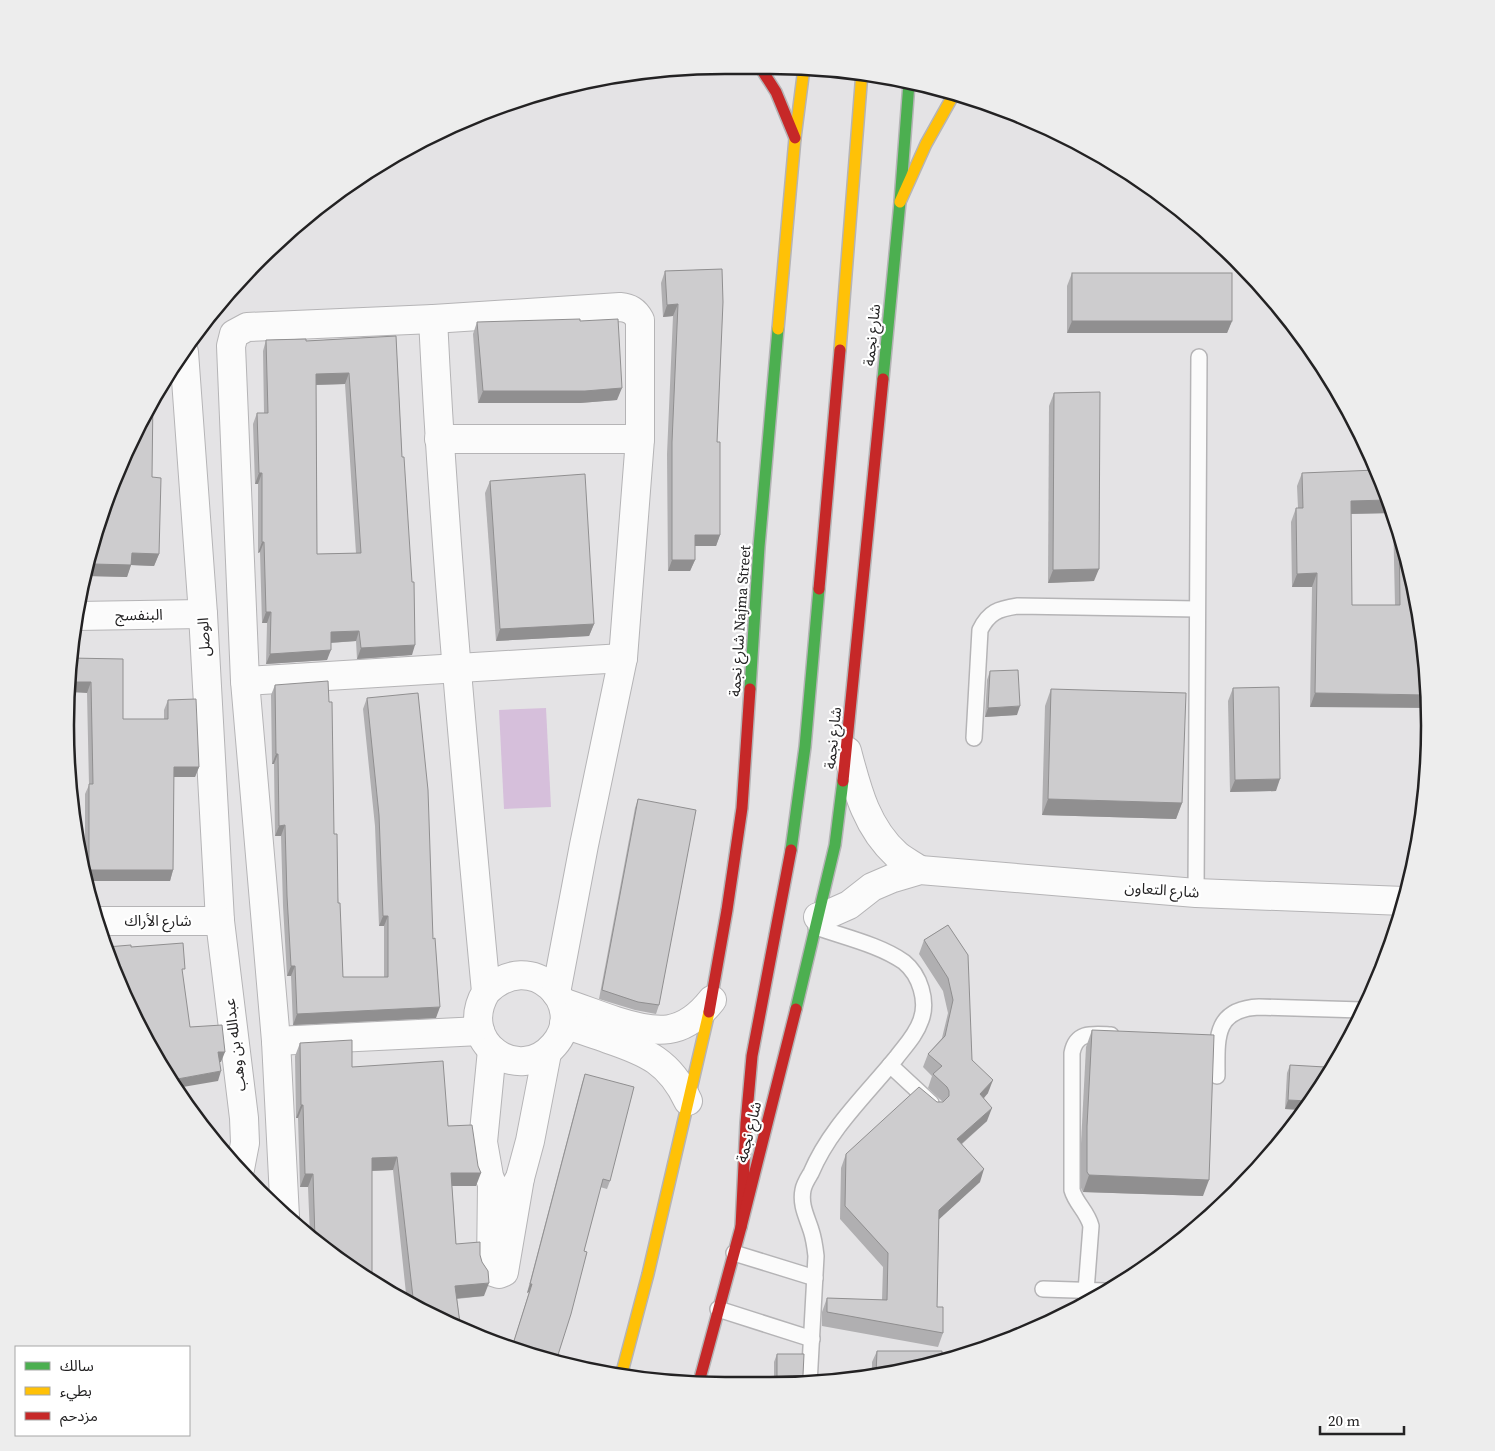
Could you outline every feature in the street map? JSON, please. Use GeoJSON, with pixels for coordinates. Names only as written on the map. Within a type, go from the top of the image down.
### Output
{"type":"FeatureCollection","features":[{"type":"Feature","properties":{"kind":"main road"},"geometry":{"type":"LineString","coordinates":[[766,74],[782,101],[795,138]]}},
{"type":"Feature","properties":{"kind":"main road"},"geometry":{"type":"LineString","coordinates":[[795,138],[803,75]]}},
{"type":"Feature","properties":{"kind":"main road"},"geometry":{"type":"LineString","coordinates":[[741,1227],[746,1124],[752,1056],[789,864],[806,738],[839,374],[861,80]]}},
{"type":"Feature","properties":{"kind":"main road","name":"شارع نجمة"},"geometry":{"type":"LineString","coordinates":[[700,1376],[741,1227],[835,845],[847,750],[900,202],[909,89]]}},
{"type":"Feature","properties":{"kind":"main road"},"geometry":{"type":"LineString","coordinates":[[900,202],[926,144],[951,100]]}},
{"type":"Feature","properties":{"kind":"main road","name":"شارع نجمة Najma Street"},"geometry":{"type":"LineString","coordinates":[[688,1101],[712,1000],[728,910],[742,808],[760,547],[795,138]]}},
{"type":"Feature","properties":{"kind":"main road"},"geometry":{"type":"LineString","coordinates":[[623,1369],[648,1274],[688,1101]]}},
{"type":"Feature","properties":{"kind":"street"},"geometry":{"type":"LineString","coordinates":[[276,1041],[486,1041],[504,1058],[519,1062],[534,1060],[547,1053],[561,1036],[561,1006],[584,845],[623,658],[640,439],[641,329],[640,320],[636,313],[629,308],[247,327],[234,334],[231,346],[245,681],[276,1041],[284,1205]]}},
{"type":"Feature","properties":{"kind":"street"},"geometry":{"type":"LineString","coordinates":[[433,319],[439,439],[456,669],[486,992]]}},
{"type":"Feature","properties":{"kind":"street","name":"الوصل"},"geometry":{"type":"LineString","coordinates":[[185,362],[203,614],[220,921]]}},
{"type":"Feature","properties":{"kind":"street"},"geometry":{"type":"LineString","coordinates":[[439,439],[640,439]]}},
{"type":"Feature","properties":{"kind":"street","name":"البنفسج"},"geometry":{"type":"LineString","coordinates":[[83,616],[203,614]]}},
{"type":"Feature","properties":{"kind":"street"},"geometry":{"type":"LineString","coordinates":[[245,681],[623,658]]}},
{"type":"Feature","properties":{"kind":"street","name":"شارع التعاون"},"geometry":{"type":"LineString","coordinates":[[847,750],[868,817],[881,838],[898,856],[920,870]]}},
{"type":"Feature","properties":{"kind":"street","name":"شارع التعاون"},"geometry":{"type":"LineString","coordinates":[[817,922],[849,905],[872,887],[920,870],[1196,893],[1397,901]]}},
{"type":"Feature","properties":{"kind":"street","name":"شارع الأراك"},"geometry":{"type":"LineString","coordinates":[[104,921],[220,921]]}},
{"type":"Feature","properties":{"kind":"street","name":"عبدالله بن وهب"},"geometry":{"type":"LineString","coordinates":[[220,921],[244,1118],[245,1143],[241,1162]]}},
{"type":"Feature","properties":{"kind":"street"},"geometry":{"type":"LineString","coordinates":[[520,1178],[509,1196],[500,1198],[496,1195],[488,1176],[483,1142],[486,1041],[478,1015],[486,992],[504,978],[515,975],[527,975],[543,981],[561,1006],[626,1045],[651,1056],[673,1075],[682,1087],[688,1101]]}},
{"type":"Feature","properties":{"kind":"street"},"geometry":{"type":"LineString","coordinates":[[561,1006],[637,1028],[666,1030],[693,1020],[712,1000]]}},
{"type":"Feature","properties":{"kind":"street"},"geometry":{"type":"LineString","coordinates":[[492,1184],[491,1268],[493,1272],[499,1274],[504,1272],[520,1178],[530,1141],[547,1053]]}},
{"type":"Feature","properties":{"kind":"lane"},"geometry":{"type":"LineString","coordinates":[[1196,893],[1198,832],[1199,357]]}},
{"type":"Feature","properties":{"kind":"lane"},"geometry":{"type":"LineString","coordinates":[[974,738],[980,630],[985,619],[995,611],[1018,606],[1197,609]]}},
{"type":"Feature","properties":{"kind":"lane"},"geometry":{"type":"LineString","coordinates":[[810,1376],[815,1246],[804,1211],[803,1190],[818,1155],[835,1130],[916,1032],[922,1018],[924,1003],[922,988],[915,974],[905,963],[878,948],[817,922]]}},
{"type":"Feature","properties":{"kind":"lane"},"geometry":{"type":"LineString","coordinates":[[1217,1076],[1212,1037],[1229,1017],[1238,1010],[1248,1007],[1356,1010]]}},
{"type":"Feature","properties":{"kind":"lane"},"geometry":{"type":"LineString","coordinates":[[1085,1295],[1091,1226],[1089,1218],[1074,1198],[1072,1190],[1072,1053],[1076,1042],[1083,1036],[1092,1034],[1121,1035]]}},
{"type":"Feature","properties":{"kind":"lane"},"geometry":{"type":"LineString","coordinates":[[890,1065],[935,1107]]}},
{"type":"Feature","properties":{"kind":"lane"},"geometry":{"type":"LineString","coordinates":[[734,1253],[815,1278]]}},
{"type":"Feature","properties":{"kind":"lane"},"geometry":{"type":"LineString","coordinates":[[1044,1289],[1083,1297]]}},
{"type":"Feature","properties":{"kind":"lane"},"geometry":{"type":"LineString","coordinates":[[718,1310],[812,1339]]}},
{"type":"Feature","properties":{"kind":"shaded area"},"geometry":{"type":"Polygon","coordinates":[[[546,708],[551,807],[504,809],[499,710],[546,708]]]}},
{"type":"Feature","properties":{"kind":"building"},"geometry":{"type":"Polygon","coordinates":[[[722,269],[723,302],[717,442],[720,442],[720,535],[695,535],[695,560],[672,560],[672,442],[678,304],[667,305],[665,271],[722,269]]]}},
{"type":"Feature","properties":{"kind":"building"},"geometry":{"type":"Polygon","coordinates":[[[1072,273],[1232,273],[1232,321],[1072,321],[1072,273]]]}},
{"type":"Feature","properties":{"kind":"building"},"geometry":{"type":"Polygon","coordinates":[[[580,319],[580,321],[618,319],[622,388],[585,391],[483,391],[477,322],[580,319]]]}},
{"type":"Feature","properties":{"kind":"building"},"geometry":{"type":"Polygon","coordinates":[[[396,336],[402,457],[404,457],[412,582],[414,582],[415,645],[361,648],[359,631],[331,632],[331,650],[270,654],[271,612],[266,612],[264,542],[262,542],[262,473],[259,473],[257,413],[268,413],[266,340],[306,339],[306,341],[396,336]],[[349,373],[316,374],[317,554],[361,553],[349,373]]]}},
{"type":"Feature","properties":{"kind":"building"},"geometry":{"type":"Polygon","coordinates":[[[1100,392],[1099,569],[1053,570],[1054,393],[1100,392]]]}},
{"type":"Feature","properties":{"kind":"building"},"geometry":{"type":"Polygon","coordinates":[[[153,415],[152,477],[161,478],[159,554],[132,553],[131,565],[94,564],[108,516],[123,476],[153,415]]]}},
{"type":"Feature","properties":{"kind":"building"},"geometry":{"type":"Polygon","coordinates":[[[1369,470],[1381,500],[1351,501],[1352,605],[1400,605],[1399,559],[1409,598],[1416,640],[1420,695],[1315,693],[1317,573],[1297,574],[1296,508],[1303,508],[1302,473],[1369,470]]]}},
{"type":"Feature","properties":{"kind":"building"},"geometry":{"type":"Polygon","coordinates":[[[585,474],[594,624],[500,629],[490,481],[585,474]]]}},
{"type":"Feature","properties":{"kind":"building"},"geometry":{"type":"Polygon","coordinates":[[[77,658],[123,659],[123,719],[168,719],[168,700],[196,699],[199,767],[174,767],[173,870],[90,870],[89,784],[93,784],[91,682],[75,682],[77,658]]]}},
{"type":"Feature","properties":{"kind":"building"},"geometry":{"type":"Polygon","coordinates":[[[1018,670],[1020,706],[988,708],[990,671],[1018,670]]]}},
{"type":"Feature","properties":{"kind":"building"},"geometry":{"type":"Polygon","coordinates":[[[328,681],[329,702],[332,702],[334,834],[337,834],[338,903],[340,903],[343,977],[388,977],[388,916],[383,916],[379,815],[367,698],[418,693],[428,790],[433,939],[435,938],[440,1007],[297,1014],[295,966],[291,966],[285,825],[279,826],[275,685],[328,681]]]}},
{"type":"Feature","properties":{"kind":"building"},"geometry":{"type":"Polygon","coordinates":[[[1279,687],[1280,779],[1235,780],[1233,688],[1279,687]]]}},
{"type":"Feature","properties":{"kind":"building"},"geometry":{"type":"Polygon","coordinates":[[[1051,689],[1186,693],[1182,803],[1048,799],[1051,689]]]}},
{"type":"Feature","properties":{"kind":"building"},"geometry":{"type":"Polygon","coordinates":[[[638,799],[696,810],[659,1005],[638,1002],[602,990],[638,799]]]}},
{"type":"Feature","properties":{"kind":"building"},"geometry":{"type":"Polygon","coordinates":[[[948,925],[968,955],[972,1060],[993,1080],[980,1094],[992,1108],[957,1139],[984,1169],[939,1210],[937,1307],[943,1307],[943,1333],[827,1312],[827,1298],[887,1300],[888,1253],[845,1206],[846,1154],[919,1087],[937,1102],[943,1102],[949,1096],[947,1087],[933,1074],[942,1066],[928,1054],[945,1036],[953,1000],[948,978],[924,940],[948,925]]]}},
{"type":"Feature","properties":{"kind":"building"},"geometry":{"type":"Polygon","coordinates":[[[183,943],[185,969],[182,969],[190,1027],[222,1025],[225,1052],[218,1052],[221,1071],[178,1079],[141,1014],[112,947],[131,945],[131,947],[183,943]]]}},
{"type":"Feature","properties":{"kind":"building"},"geometry":{"type":"Polygon","coordinates":[[[1092,1030],[1214,1035],[1209,1180],[1089,1175],[1087,1172],[1087,1126],[1092,1030]]]}},
{"type":"Feature","properties":{"kind":"building"},"geometry":{"type":"Polygon","coordinates":[[[352,1040],[352,1067],[443,1061],[448,1126],[472,1125],[478,1166],[481,1173],[451,1173],[456,1244],[480,1242],[480,1255],[488,1271],[489,1283],[455,1286],[460,1320],[413,1297],[397,1157],[372,1158],[372,1273],[315,1231],[313,1174],[305,1174],[300,1043],[352,1040]]]}},
{"type":"Feature","properties":{"kind":"building"},"geometry":{"type":"Polygon","coordinates":[[[1290,1065],[1324,1067],[1302,1101],[1288,1100],[1290,1065]]]}},
{"type":"Feature","properties":{"kind":"building"},"geometry":{"type":"Polygon","coordinates":[[[585,1074],[634,1087],[610,1181],[603,1179],[584,1251],[587,1252],[558,1355],[514,1342],[532,1284],[530,1284],[585,1074]]]}},
{"type":"Feature","properties":{"kind":"building"},"geometry":{"type":"Polygon","coordinates":[[[877,1351],[942,1351],[942,1354],[938,1355],[876,1368],[877,1351]]]}},
{"type":"Feature","properties":{"kind":"building"},"geometry":{"type":"Polygon","coordinates":[[[777,1354],[804,1354],[803,1376],[777,1377],[777,1354]]]}},
{"type":"Feature","properties":{"kind":"traffic: fast"},"geometry":{"type":"LineString","coordinates":[[883,379],[909,89]]}},
{"type":"Feature","properties":{"kind":"traffic: fast"},"geometry":{"type":"LineString","coordinates":[[750,689],[759,547],[778,329]]}},
{"type":"Feature","properties":{"kind":"traffic: fast"},"geometry":{"type":"LineString","coordinates":[[791,850],[805,747],[819,589]]}},
{"type":"Feature","properties":{"kind":"traffic: fast"},"geometry":{"type":"LineString","coordinates":[[796,1009],[835,845],[843,781]]}},
{"type":"Feature","properties":{"kind":"traffic: slow"},"geometry":{"type":"LineString","coordinates":[[778,329],[795,138],[803,75]]}},
{"type":"Feature","properties":{"kind":"traffic: slow"},"geometry":{"type":"LineString","coordinates":[[840,350],[861,80]]}},
{"type":"Feature","properties":{"kind":"traffic: slow"},"geometry":{"type":"LineString","coordinates":[[900,202],[926,144],[951,100]]}},
{"type":"Feature","properties":{"kind":"traffic: slow"},"geometry":{"type":"LineString","coordinates":[[623,1369],[648,1274],[709,1012]]}},
{"type":"Feature","properties":{"kind":"traffic: jam"},"geometry":{"type":"LineString","coordinates":[[764,74],[776,92],[795,138]]}},
{"type":"Feature","properties":{"kind":"traffic: jam"},"geometry":{"type":"LineString","coordinates":[[819,589],[840,350]]}},
{"type":"Feature","properties":{"kind":"traffic: jam"},"geometry":{"type":"LineString","coordinates":[[843,781],[883,379]]}},
{"type":"Feature","properties":{"kind":"traffic: jam"},"geometry":{"type":"LineString","coordinates":[[709,1012],[742,808],[750,689]]}},
{"type":"Feature","properties":{"kind":"traffic: jam"},"geometry":{"type":"LineString","coordinates":[[741,1227],[746,1123],[752,1056],[791,850]]}},
{"type":"Feature","properties":{"kind":"traffic: jam"},"geometry":{"type":"LineString","coordinates":[[701,1376],[741,1227],[796,1009]]}}]}
